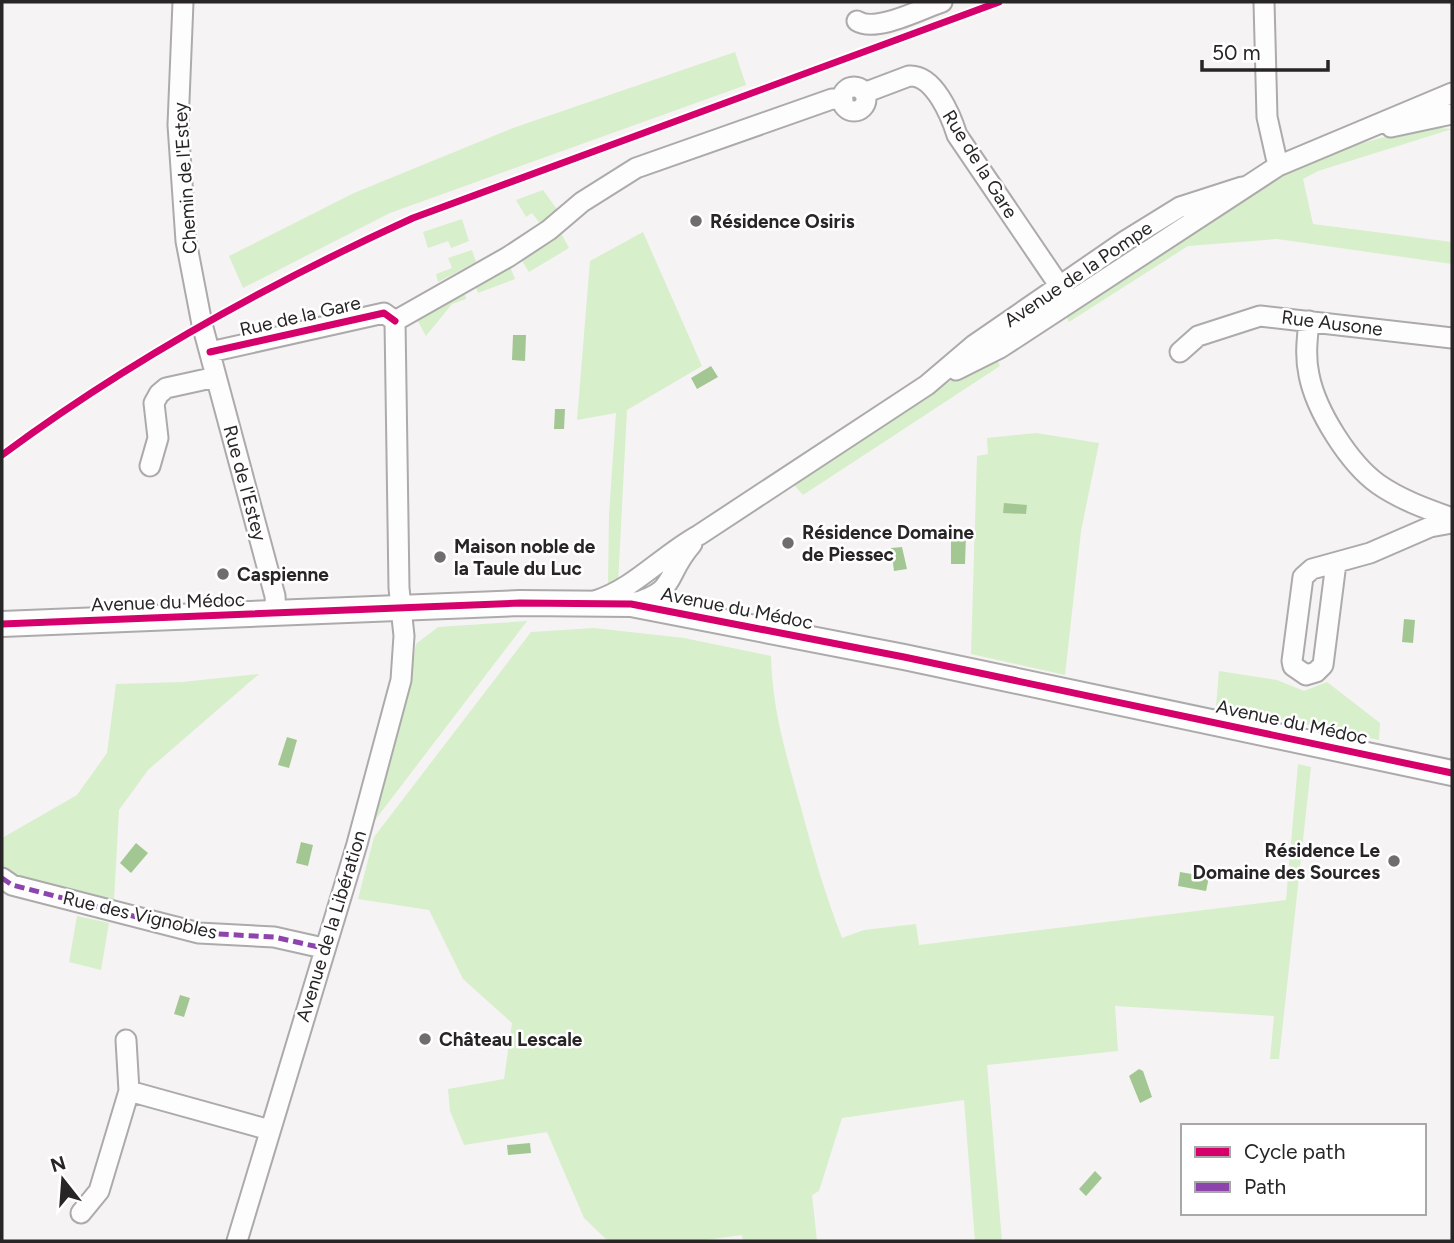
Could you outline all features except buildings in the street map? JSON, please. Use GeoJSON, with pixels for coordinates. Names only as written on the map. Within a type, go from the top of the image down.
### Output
{"type":"FeatureCollection","features":[{"type":"Feature","properties":{"kind":"main road","name":"Avenue du Médoc"},"geometry":{"type":"LineString","coordinates":[[2,624],[595,601],[631,604],[1335,746],[1452,773]]}},
{"type":"Feature","properties":{"kind":"street","name":"Chemin de l'Estey"},"geometry":{"type":"LineString","coordinates":[[183,2],[178,125],[186,241],[210,352]]}},
{"type":"Feature","properties":{"kind":"street"},"geometry":{"type":"LineString","coordinates":[[857,21],[866,26],[877,25],[942,2]]}},
{"type":"Feature","properties":{"kind":"street"},"geometry":{"type":"LineString","coordinates":[[1264,2],[1267,117],[1278,166]]}},
{"type":"Feature","properties":{"kind":"street","name":"Rue de la Gare"},"geometry":{"type":"LineString","coordinates":[[210,352],[384,313],[395,321],[508,257],[549,230],[582,202],[636,168],[832,99],[843,100],[850,88],[857,87],[864,93],[916,75],[928,83],[951,117],[957,135],[1070,302]]}},
{"type":"Feature","properties":{"kind":"street","name":"Avenue de la Pompe"},"geometry":{"type":"LineString","coordinates":[[927,384],[1000,348],[1242,187],[1278,166],[1452,93]]}},
{"type":"Feature","properties":{"kind":"street","name":"Avenue de la Pompe"},"geometry":{"type":"LineString","coordinates":[[1362,132],[1452,114]]}},
{"type":"Feature","properties":{"kind":"street","name":"Avenue de la Pompe"},"geometry":{"type":"LineString","coordinates":[[595,601],[629,586],[656,561],[927,384],[974,345],[1058,284],[1180,207],[1242,187]]}},
{"type":"Feature","properties":{"kind":"street","name":"Rue Ausone"},"geometry":{"type":"LineString","coordinates":[[1180,352],[1198,336],[1260,316],[1452,338]]}},
{"type":"Feature","properties":{"kind":"street"},"geometry":{"type":"LineString","coordinates":[[395,321],[401,608]]}},
{"type":"Feature","properties":{"kind":"street"},"geometry":{"type":"LineString","coordinates":[[1309,321],[1305,349],[1309,377],[1336,436],[1357,464],[1378,483],[1408,501],[1452,521]]}},
{"type":"Feature","properties":{"kind":"street","name":"Rue de l'Estey"},"geometry":{"type":"LineString","coordinates":[[210,352],[275,596],[276,614]]}},
{"type":"Feature","properties":{"kind":"street"},"geometry":{"type":"LineString","coordinates":[[150,466],[158,438],[154,403],[159,394],[166,388],[216,377]]}},
{"type":"Feature","properties":{"kind":"street"},"geometry":{"type":"LineString","coordinates":[[1336,563],[1324,665],[1316,672],[1306,675],[1297,670],[1292,661],[1303,577],[1312,569],[1370,553],[1430,527],[1452,521]]}},
{"type":"Feature","properties":{"kind":"street","name":"Avenue de la Pompe"},"geometry":{"type":"LineString","coordinates":[[666,590],[677,562],[699,535]]}},
{"type":"Feature","properties":{"kind":"street"},"geometry":{"type":"LineString","coordinates":[[631,604],[652,598],[666,590],[669,599],[690,614]]}},
{"type":"Feature","properties":{"kind":"street","name":"Avenue de la Libération"},"geometry":{"type":"LineString","coordinates":[[237,1241],[356,844],[401,680],[404,636],[401,608]]}},
{"type":"Feature","properties":{"kind":"street","name":"Rue des Vignobles"},"geometry":{"type":"LineString","coordinates":[[2,878],[12,886],[199,933],[274,937],[323,948]]}},
{"type":"Feature","properties":{"kind":"street"},"geometry":{"type":"LineString","coordinates":[[81,1213],[99,1191],[129,1091],[126,1040]]}},
{"type":"Feature","properties":{"kind":"street"},"geometry":{"type":"LineString","coordinates":[[129,1091],[270,1130]]}},
{"type":"Feature","properties":{"kind":"shaded area"},"geometry":{"type":"Polygon","coordinates":[[[735,52],[746,85],[390,213],[243,288],[229,256],[354,193],[513,128],[735,52]]]}},
{"type":"Feature","properties":{"kind":"shaded area"},"geometry":{"type":"Polygon","coordinates":[[[1429,127],[1452,129],[1318,171],[1303,179],[1313,224],[1452,242],[1452,264],[1277,239],[1188,246],[1069,322],[1065,314],[1256,189],[1334,152],[1429,127]]]}},
{"type":"Feature","properties":{"kind":"shaded area"},"geometry":{"type":"Polygon","coordinates":[[[543,190],[559,212],[542,226],[532,213],[526,217],[516,200],[543,190]]]}},
{"type":"Feature","properties":{"kind":"shaded area"},"geometry":{"type":"Polygon","coordinates":[[[462,219],[469,241],[451,248],[448,241],[428,248],[423,232],[462,219]]]}},
{"type":"Feature","properties":{"kind":"shaded area"},"geometry":{"type":"Polygon","coordinates":[[[643,232],[702,366],[627,410],[618,583],[608,584],[609,514],[616,413],[577,420],[590,261],[643,232]]]}},
{"type":"Feature","properties":{"kind":"shaded area"},"geometry":{"type":"Polygon","coordinates":[[[557,233],[562,235],[569,248],[529,272],[521,259],[557,233]]]}},
{"type":"Feature","properties":{"kind":"shaded area"},"geometry":{"type":"Polygon","coordinates":[[[472,250],[476,262],[438,282],[436,274],[452,268],[448,258],[472,250]]]}},
{"type":"Feature","properties":{"kind":"shaded area"},"geometry":{"type":"Polygon","coordinates":[[[510,267],[515,279],[478,293],[475,285],[510,267]]]}},
{"type":"Feature","properties":{"kind":"shaded area"},"geometry":{"type":"Polygon","coordinates":[[[464,291],[466,299],[452,304],[426,336],[416,318],[464,291]]]}},
{"type":"Feature","properties":{"kind":"shaded area"},"geometry":{"type":"Polygon","coordinates":[[[513,335],[526,335],[525,361],[512,360],[513,335]]]}},
{"type":"Feature","properties":{"kind":"shaded area"},"geometry":{"type":"Polygon","coordinates":[[[996,357],[1000,366],[803,495],[794,485],[947,383],[996,357]]]}},
{"type":"Feature","properties":{"kind":"shaded area"},"geometry":{"type":"Polygon","coordinates":[[[711,366],[718,377],[697,389],[691,378],[711,366]]]}},
{"type":"Feature","properties":{"kind":"shaded area"},"geometry":{"type":"Polygon","coordinates":[[[555,409],[565,409],[564,429],[554,429],[555,409]]]}},
{"type":"Feature","properties":{"kind":"shaded area"},"geometry":{"type":"Polygon","coordinates":[[[1036,433],[1099,443],[1081,531],[1065,675],[971,654],[977,456],[988,454],[987,438],[1036,433]]]}},
{"type":"Feature","properties":{"kind":"shaded area"},"geometry":{"type":"Polygon","coordinates":[[[1004,503],[1027,505],[1026,514],[1003,513],[1004,503]]]}},
{"type":"Feature","properties":{"kind":"shaded area"},"geometry":{"type":"Polygon","coordinates":[[[951,535],[966,535],[965,564],[951,564],[951,535]]]}},
{"type":"Feature","properties":{"kind":"shaded area"},"geometry":{"type":"Polygon","coordinates":[[[902,547],[907,569],[894,571],[891,548],[902,547]]]}},
{"type":"Feature","properties":{"kind":"shaded area"},"geometry":{"type":"Polygon","coordinates":[[[1404,619],[1415,620],[1413,643],[1402,642],[1404,619]]]}},
{"type":"Feature","properties":{"kind":"shaded area"},"geometry":{"type":"Polygon","coordinates":[[[527,621],[369,828],[409,682],[416,644],[438,627],[527,621]]]}},
{"type":"Feature","properties":{"kind":"shaded area"},"geometry":{"type":"Polygon","coordinates":[[[594,628],[684,638],[771,656],[774,694],[785,749],[819,871],[842,938],[864,930],[916,924],[919,945],[1286,900],[1298,764],[1311,767],[1279,1059],[1270,1059],[1274,1016],[1115,1006],[1118,1051],[987,1065],[1002,1241],[975,1241],[964,1100],[842,1118],[819,1191],[812,1195],[817,1241],[743,1241],[742,1235],[698,1241],[608,1241],[584,1218],[547,1132],[464,1145],[450,1111],[448,1089],[504,1079],[512,1023],[463,979],[429,910],[358,899],[374,837],[531,632],[594,628]]]}},
{"type":"Feature","properties":{"kind":"shaded area"},"geometry":{"type":"Polygon","coordinates":[[[1219,671],[1277,680],[1304,691],[1327,682],[1380,723],[1379,740],[1216,706],[1219,671]]]}},
{"type":"Feature","properties":{"kind":"shaded area"},"geometry":{"type":"Polygon","coordinates":[[[259,674],[148,770],[119,810],[114,900],[12,885],[2,881],[2,838],[77,795],[107,753],[116,684],[182,682],[259,674]]]}},
{"type":"Feature","properties":{"kind":"shaded area"},"geometry":{"type":"Polygon","coordinates":[[[287,737],[297,740],[289,768],[278,765],[287,737]]]}},
{"type":"Feature","properties":{"kind":"shaded area"},"geometry":{"type":"Polygon","coordinates":[[[301,842],[313,845],[308,866],[296,863],[301,842]]]}},
{"type":"Feature","properties":{"kind":"shaded area"},"geometry":{"type":"Polygon","coordinates":[[[136,843],[148,853],[131,873],[120,863],[136,843]]]}},
{"type":"Feature","properties":{"kind":"shaded area"},"geometry":{"type":"Polygon","coordinates":[[[1180,872],[1209,877],[1206,891],[1178,886],[1180,872]]]}},
{"type":"Feature","properties":{"kind":"shaded area"},"geometry":{"type":"Polygon","coordinates":[[[77,916],[109,923],[101,970],[69,962],[77,916]]]}},
{"type":"Feature","properties":{"kind":"shaded area"},"geometry":{"type":"Polygon","coordinates":[[[180,995],[190,998],[184,1017],[174,1014],[180,995]]]}},
{"type":"Feature","properties":{"kind":"shaded area"},"geometry":{"type":"Polygon","coordinates":[[[1139,1069],[1143,1071],[1152,1097],[1140,1103],[1129,1076],[1139,1069]]]}},
{"type":"Feature","properties":{"kind":"shaded area"},"geometry":{"type":"Polygon","coordinates":[[[530,1143],[531,1153],[508,1155],[507,1145],[530,1143]]]}},
{"type":"Feature","properties":{"kind":"shaded area"},"geometry":{"type":"Polygon","coordinates":[[[1095,1171],[1102,1178],[1086,1196],[1079,1189],[1095,1171]]]}},
{"type":"Feature","properties":{"kind":"marked path"},"geometry":{"type":"LineString","coordinates":[[2,878],[12,885],[199,933],[274,937],[323,948]]}},
{"type":"Feature","properties":{"kind":"cycle path"},"geometry":{"type":"LineString","coordinates":[[2,455],[100,387],[201,326],[253,297],[413,218],[999,2]]}},
{"type":"Feature","properties":{"kind":"cycle path"},"geometry":{"type":"LineString","coordinates":[[210,352],[384,313],[395,321]]}},
{"type":"Feature","properties":{"kind":"cycle path"},"geometry":{"type":"LineString","coordinates":[[2,624],[520,603],[631,604],[904,657],[1452,773]]}},
{"type":"Feature","properties":{"kind":"place","name":"Résidence Osiris"},"geometry":{"type":"Point","coordinates":[696,221]}},
{"type":"Feature","properties":{"kind":"place","name":"Résidence Domaine de Piessec"},"geometry":{"type":"Point","coordinates":[788,543]}},
{"type":"Feature","properties":{"kind":"place","name":"Maison noble de la Taule du Luc"},"geometry":{"type":"Point","coordinates":[440,557]}},
{"type":"Feature","properties":{"kind":"place","name":"Caspienne"},"geometry":{"type":"Point","coordinates":[223,574]}},
{"type":"Feature","properties":{"kind":"place","name":"Résidence Le Domaine des Sources"},"geometry":{"type":"Point","coordinates":[1394,861]}},
{"type":"Feature","properties":{"kind":"place","name":"Château Lescale"},"geometry":{"type":"Point","coordinates":[425,1039]}}]}
